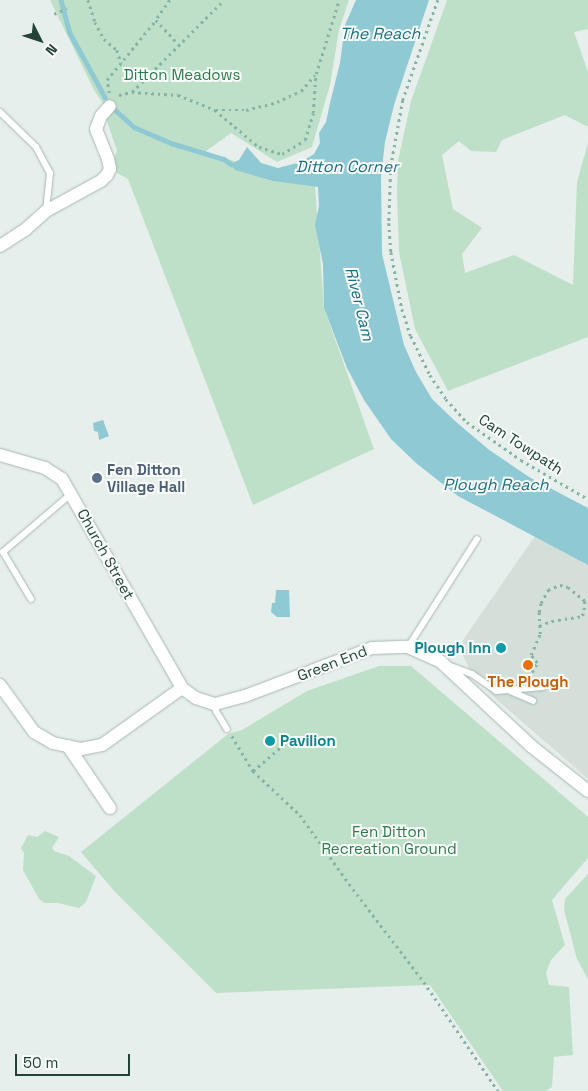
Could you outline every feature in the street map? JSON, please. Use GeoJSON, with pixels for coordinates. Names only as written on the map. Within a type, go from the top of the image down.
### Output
{"type":"FeatureCollection","features":[{"type":"Feature","properties":{"kind":"street"},"geometry":{"type":"LineString","coordinates":[[0,246],[26,229],[46,211],[101,181],[107,175],[110,169],[108,158],[96,129],[101,116],[110,106]]}},
{"type":"Feature","properties":{"kind":"street","name":"Church Street"},"geometry":{"type":"LineString","coordinates":[[0,455],[54,473],[62,479],[72,493],[104,555],[182,688]]}},
{"type":"Feature","properties":{"kind":"street","name":"Green End"},"geometry":{"type":"LineString","coordinates":[[215,704],[245,696],[372,648],[408,647],[440,662],[531,746],[588,791]]}},
{"type":"Feature","properties":{"kind":"street"},"geometry":{"type":"LineString","coordinates":[[2,692],[34,732],[53,743],[81,749],[102,746],[182,688],[196,698],[215,704]]}},
{"type":"Feature","properties":{"kind":"street"},"geometry":{"type":"LineString","coordinates":[[68,746],[110,808]]}},
{"type":"Feature","properties":{"kind":"lane"},"geometry":{"type":"LineString","coordinates":[[0,112],[36,147],[50,173],[46,211]]}},
{"type":"Feature","properties":{"kind":"lane"},"geometry":{"type":"LineString","coordinates":[[31,599],[3,552],[72,493]]}},
{"type":"Feature","properties":{"kind":"lane"},"geometry":{"type":"LineString","coordinates":[[408,647],[477,539]]}},
{"type":"Feature","properties":{"kind":"lane"},"geometry":{"type":"LineString","coordinates":[[440,662],[472,674],[496,691],[544,687]]}},
{"type":"Feature","properties":{"kind":"lane"},"geometry":{"type":"LineString","coordinates":[[510,691],[533,701]]}},
{"type":"Feature","properties":{"kind":"lane"},"geometry":{"type":"LineString","coordinates":[[215,704],[216,711],[227,729]]}},
{"type":"Feature","properties":{"kind":"path"},"geometry":{"type":"LineString","coordinates":[[88,0],[95,22],[104,39],[117,50],[121,63]]}},
{"type":"Feature","properties":{"kind":"path"},"geometry":{"type":"LineString","coordinates":[[170,0],[107,80],[109,97],[132,92],[178,95],[215,110],[259,147],[282,154],[305,140],[313,114],[316,74],[340,0]]}},
{"type":"Feature","properties":{"kind":"path"},"geometry":{"type":"LineString","coordinates":[[132,92],[224,0]]}},
{"type":"Feature","properties":{"kind":"path","name":"Cam Towpath"},"geometry":{"type":"LineString","coordinates":[[438,0],[403,100],[391,166],[389,223],[391,252],[402,310],[410,336],[430,375],[446,399],[467,422],[521,460],[588,499]]}},
{"type":"Feature","properties":{"kind":"path"},"geometry":{"type":"LineString","coordinates":[[54,14],[67,8]]}},
{"type":"Feature","properties":{"kind":"path"},"geometry":{"type":"LineString","coordinates":[[156,20],[179,45]]}},
{"type":"Feature","properties":{"kind":"path"},"geometry":{"type":"LineString","coordinates":[[215,110],[246,110],[277,102],[301,90],[316,74]]}},
{"type":"Feature","properties":{"kind":"path"},"geometry":{"type":"LineString","coordinates":[[527,687],[530,672],[537,663],[532,655],[540,634],[539,612],[548,590],[555,586],[568,586],[584,601],[584,614],[580,617],[541,625]]}},
{"type":"Feature","properties":{"kind":"path"},"geometry":{"type":"LineString","coordinates":[[227,729],[253,771],[300,815],[352,890],[424,982],[498,1091]]}},
{"type":"Feature","properties":{"kind":"path"},"geometry":{"type":"LineString","coordinates":[[253,771],[288,741]]}},
{"type":"Feature","properties":{"kind":"shaded area","name":"The Plough"},"geometry":{"type":"Polygon","coordinates":[[[535,536],[588,565],[588,779],[497,700],[472,674],[463,656],[463,640],[535,536]]]}},
{"type":"Feature","properties":{"kind":"green space","name":"Ditton Meadows"},"geometry":{"type":"Polygon","coordinates":[[[50,0],[349,0],[339,30],[330,85],[312,147],[277,162],[231,133],[205,152],[315,186],[324,308],[374,449],[253,505],[128,179],[110,169],[117,151],[104,112],[110,114],[94,90],[50,0]]]}},
{"type":"Feature","properties":{"kind":"green space"},"geometry":{"type":"Polygon","coordinates":[[[447,0],[588,0],[588,29],[574,32],[588,72],[588,127],[565,115],[502,140],[496,152],[471,151],[459,141],[442,155],[453,209],[482,228],[462,254],[465,273],[514,255],[573,285],[577,182],[588,143],[588,337],[448,391],[415,329],[399,252],[397,193],[398,161],[411,101],[447,0]]]}},
{"type":"Feature","properties":{"kind":"green space","name":"Fen Ditton Recreation Ground"},"geometry":{"type":"Polygon","coordinates":[[[379,666],[411,666],[588,817],[588,858],[552,900],[565,945],[551,960],[546,973],[549,985],[569,987],[573,1055],[554,1057],[552,1087],[546,1091],[503,1091],[430,985],[216,993],[116,893],[81,852],[228,734],[242,730],[307,691],[379,666]]]}},
{"type":"Feature","properties":{"kind":"green space"},"geometry":{"type":"Polygon","coordinates":[[[45,831],[59,837],[52,848],[54,851],[69,856],[96,876],[86,902],[79,908],[58,903],[44,903],[39,899],[23,870],[24,853],[21,848],[28,835],[37,837],[45,831]]]}},
{"type":"Feature","properties":{"kind":"green space"},"geometry":{"type":"Polygon","coordinates":[[[588,874],[588,979],[577,959],[564,910],[565,899],[588,874]]]}},
{"type":"Feature","properties":{"kind":"water","name":"Ditton Corner"},"geometry":{"type":"Polygon","coordinates":[[[356,0],[429,0],[394,105],[385,142],[381,176],[382,254],[404,345],[416,372],[432,399],[455,421],[488,449],[529,477],[588,508],[588,565],[458,496],[416,463],[391,439],[364,400],[347,368],[324,308],[323,264],[315,225],[319,206],[318,187],[273,181],[235,170],[231,164],[239,160],[247,147],[261,163],[278,168],[301,162],[314,154],[320,143],[319,133],[326,122],[340,63],[345,25],[356,0]]]}},
{"type":"Feature","properties":{"kind":"water"},"geometry":{"type":"Polygon","coordinates":[[[103,420],[109,436],[99,440],[98,432],[94,431],[93,423],[103,420]]]}},
{"type":"Feature","properties":{"kind":"water"},"geometry":{"type":"Polygon","coordinates":[[[276,590],[289,590],[290,617],[277,617],[271,612],[272,603],[275,603],[276,590]]]}},
{"type":"Feature","properties":{"kind":"waterway"},"geometry":{"type":"LineString","coordinates":[[61,0],[70,33],[105,97]]}},
{"type":"Feature","properties":{"kind":"waterway"},"geometry":{"type":"LineString","coordinates":[[113,108],[134,127],[171,143],[224,159],[231,164]]}},
{"type":"Feature","properties":{"kind":"place","name":"Fen Ditton Village Hall"},"geometry":{"type":"Point","coordinates":[97,478]}},
{"type":"Feature","properties":{"kind":"place","name":"Plough Inn"},"geometry":{"type":"Point","coordinates":[501,648]}},
{"type":"Feature","properties":{"kind":"place","name":"The Plough"},"geometry":{"type":"Point","coordinates":[528,665]}},
{"type":"Feature","properties":{"kind":"place","name":"Pavilion"},"geometry":{"type":"Point","coordinates":[270,741]}},
{"type":"Feature","properties":{"kind":"water label","name":"The Reach"},"geometry":{"type":"Point","coordinates":[380,34]}},
{"type":"Feature","properties":{"kind":"water label","name":"River Cam"},"geometry":{"type":"Point","coordinates":[359,304]}},
{"type":"Feature","properties":{"kind":"water label","name":"Plough Reach"},"geometry":{"type":"Point","coordinates":[496,485]}}]}
